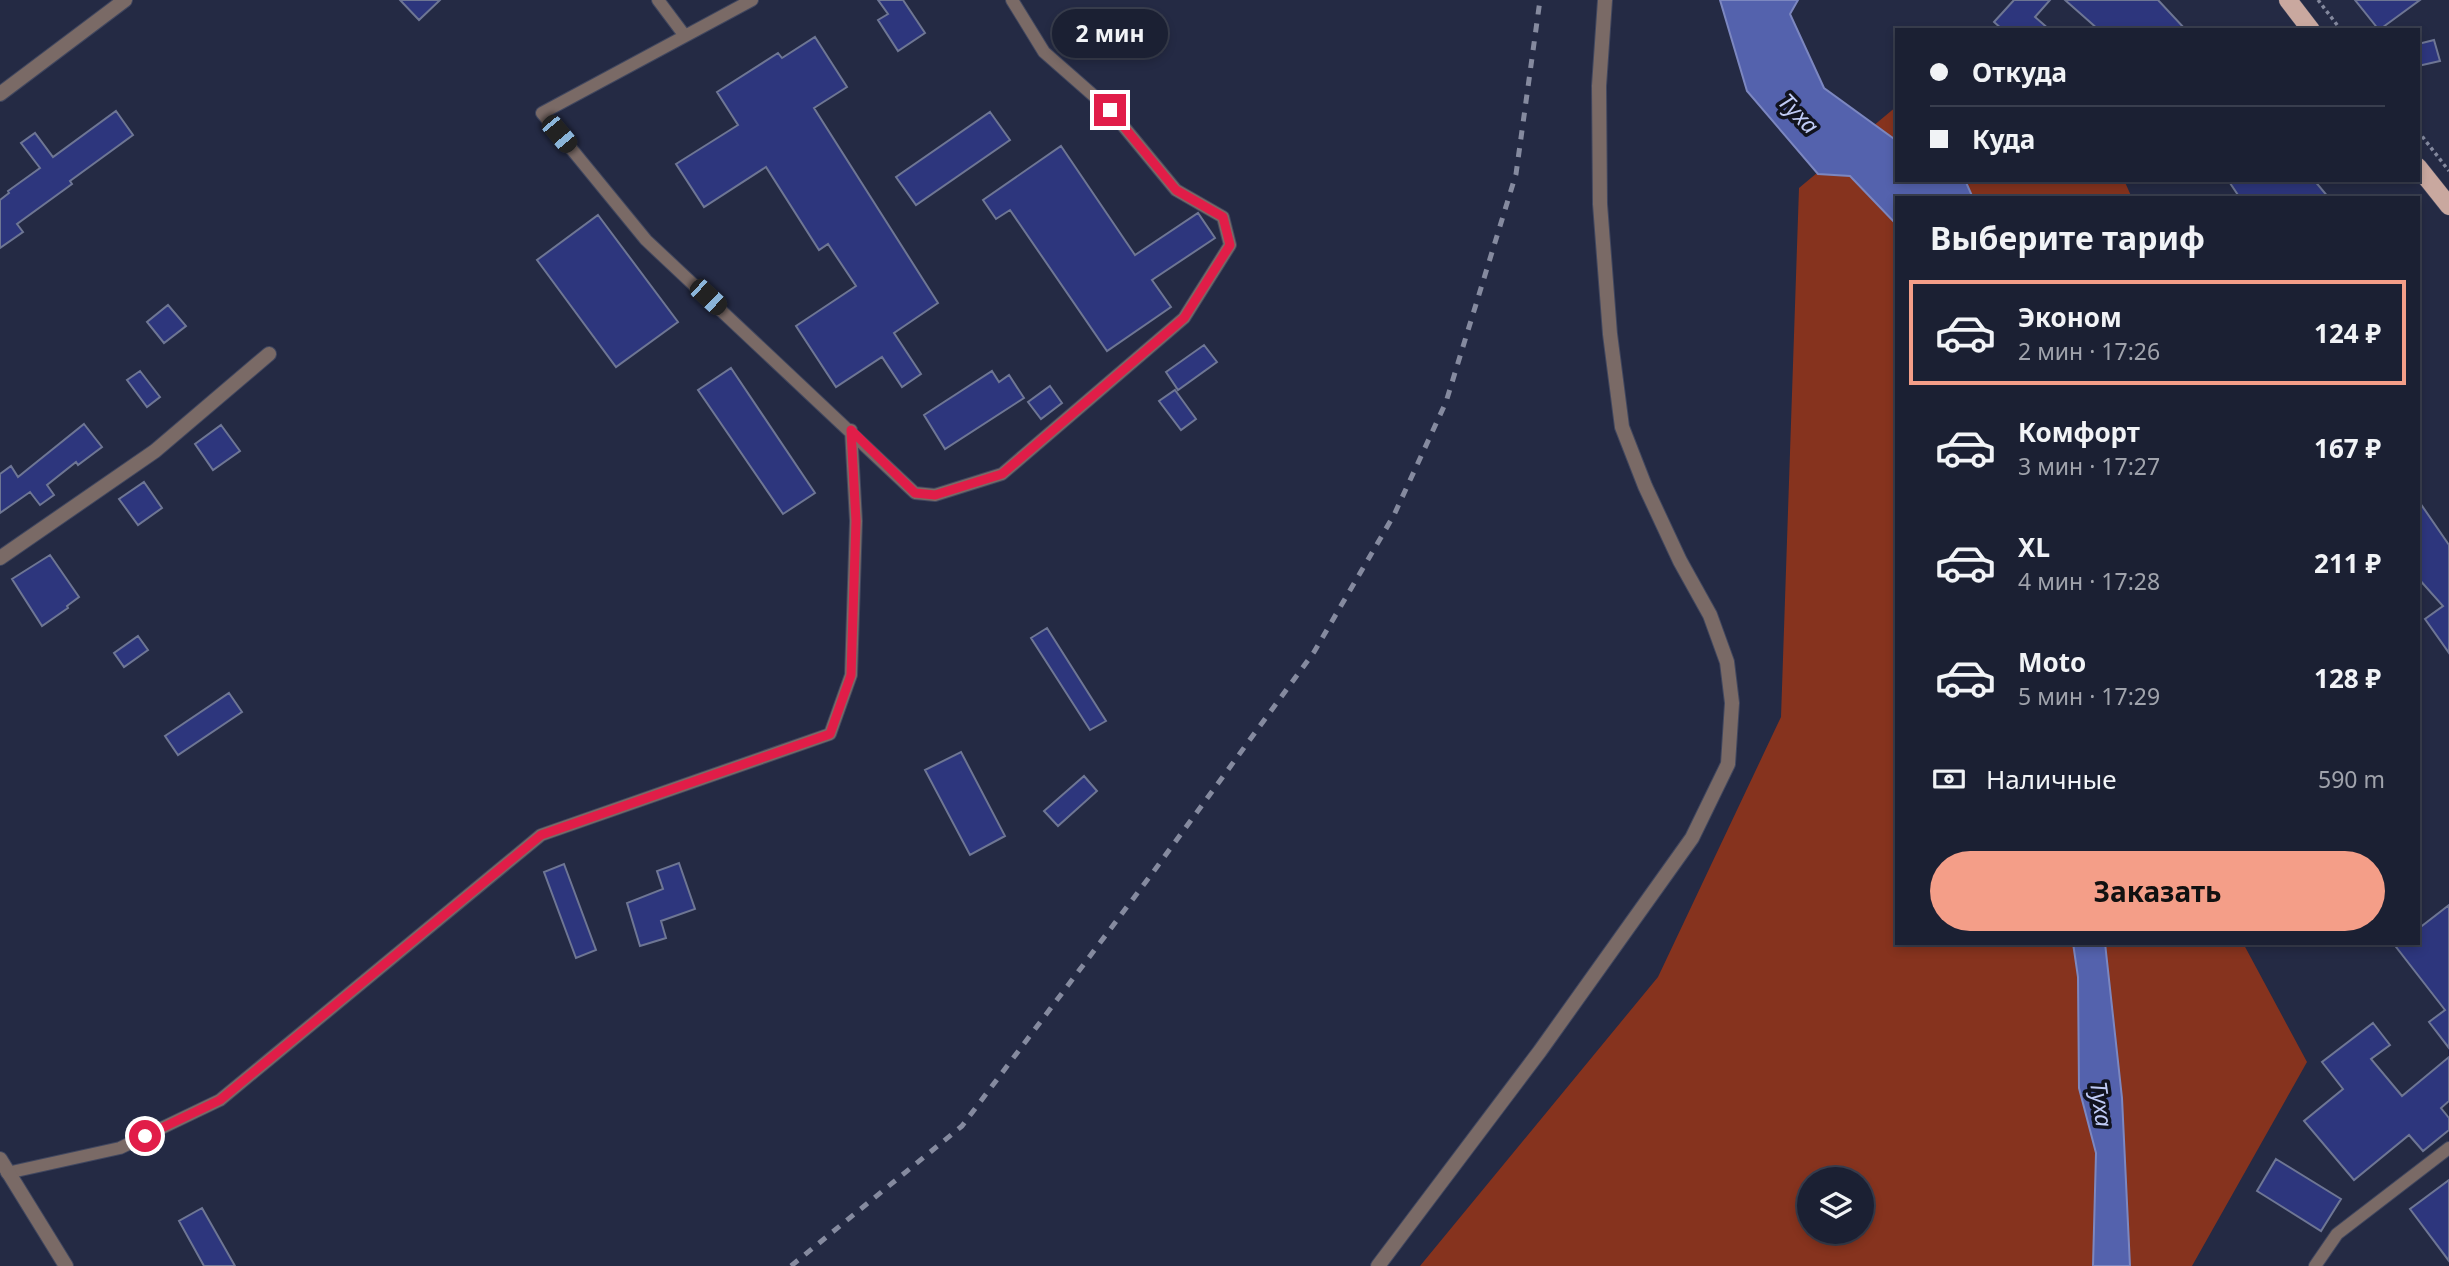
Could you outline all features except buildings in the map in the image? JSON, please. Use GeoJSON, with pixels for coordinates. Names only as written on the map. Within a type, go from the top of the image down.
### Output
{"type":"FeatureCollection","features":[{"type":"Feature","properties":{"kind":"main road"},"geometry":{"type":"LineString","coordinates":[[2288,0],[2309,28]]}},
{"type":"Feature","properties":{"kind":"main road"},"geometry":{"type":"LineString","coordinates":[[2420,170],[2449,206]]}},
{"type":"Feature","properties":{"kind":"street"},"geometry":{"type":"LineString","coordinates":[[0,94],[125,0]]}},
{"type":"Feature","properties":{"kind":"street"},"geometry":{"type":"LineString","coordinates":[[1378,1266],[1540,1051],[1692,838],[1728,764],[1732,703],[1727,662],[1710,615],[1680,561],[1644,486],[1622,427],[1610,334],[1600,204],[1599,86],[1605,0]]}},
{"type":"Feature","properties":{"kind":"street"},"geometry":{"type":"LineString","coordinates":[[0,558],[155,452],[269,354]]}},
{"type":"Feature","properties":{"kind":"street"},"geometry":{"type":"LineString","coordinates":[[0,1159],[66,1266]]}},
{"type":"Feature","properties":{"kind":"lane"},"geometry":{"type":"LineString","coordinates":[[658,0],[685,36]]}},
{"type":"Feature","properties":{"kind":"lane"},"geometry":{"type":"LineString","coordinates":[[752,0],[542,113],[646,240],[915,493],[935,495],[1002,474],[1184,318],[1230,245],[1223,217],[1176,190],[1110,110],[1044,52],[1012,0]]}},
{"type":"Feature","properties":{"kind":"lane"},"geometry":{"type":"LineString","coordinates":[[7,1173],[120,1148],[220,1100],[541,835],[830,734],[851,675],[856,521],[851,430]]}},
{"type":"Feature","properties":{"kind":"lane"},"geometry":{"type":"LineString","coordinates":[[2315,1266],[2336,1234],[2449,1149]]}},
{"type":"Feature","properties":{"kind":"path"},"geometry":{"type":"LineString","coordinates":[[2318,0],[2339,28]]}},
{"type":"Feature","properties":{"kind":"path"},"geometry":{"type":"LineString","coordinates":[[2420,134],[2449,171]]}},
{"type":"Feature","properties":{"kind":"shaded area"},"geometry":{"type":"Polygon","coordinates":[[[1895,108],[1895,182],[2125,182],[2131,196],[1895,196],[1895,945],[2244,945],[2307,1062],[2192,1266],[1420,1266],[1658,977],[1781,717],[1799,188],[1895,108]]]}},
{"type":"Feature","properties":{"kind":"water","name":"Туха"},"geometry":{"type":"Polygon","coordinates":[[[1720,0],[1798,0],[1790,14],[1824,88],[1895,140],[1895,182],[1966,182],[1972,196],[1895,196],[1895,223],[1850,176],[1818,174],[1747,91],[1720,0]]]}},
{"type":"Feature","properties":{"kind":"water","name":"Туха"},"geometry":{"type":"Polygon","coordinates":[[[2073,945],[2105,945],[2122,1098],[2130,1266],[2093,1266],[2096,1153],[2079,1088],[2078,977],[2073,945]]]}},
{"type":"Feature","properties":{"kind":"railway"},"geometry":{"type":"LineString","coordinates":[[791,1266],[962,1126],[1314,652],[1394,515],[1446,402],[1516,174],[1540,0]]}},
{"type":"Feature","properties":{"kind":"route"},"geometry":{"type":"LineString","coordinates":[[145,1136],[220,1100],[541,835],[830,734],[851,675],[856,521],[851,430],[915,493],[935,495],[1002,474],[1184,318],[1230,245],[1223,217],[1176,190],[1110,110]]}}]}
